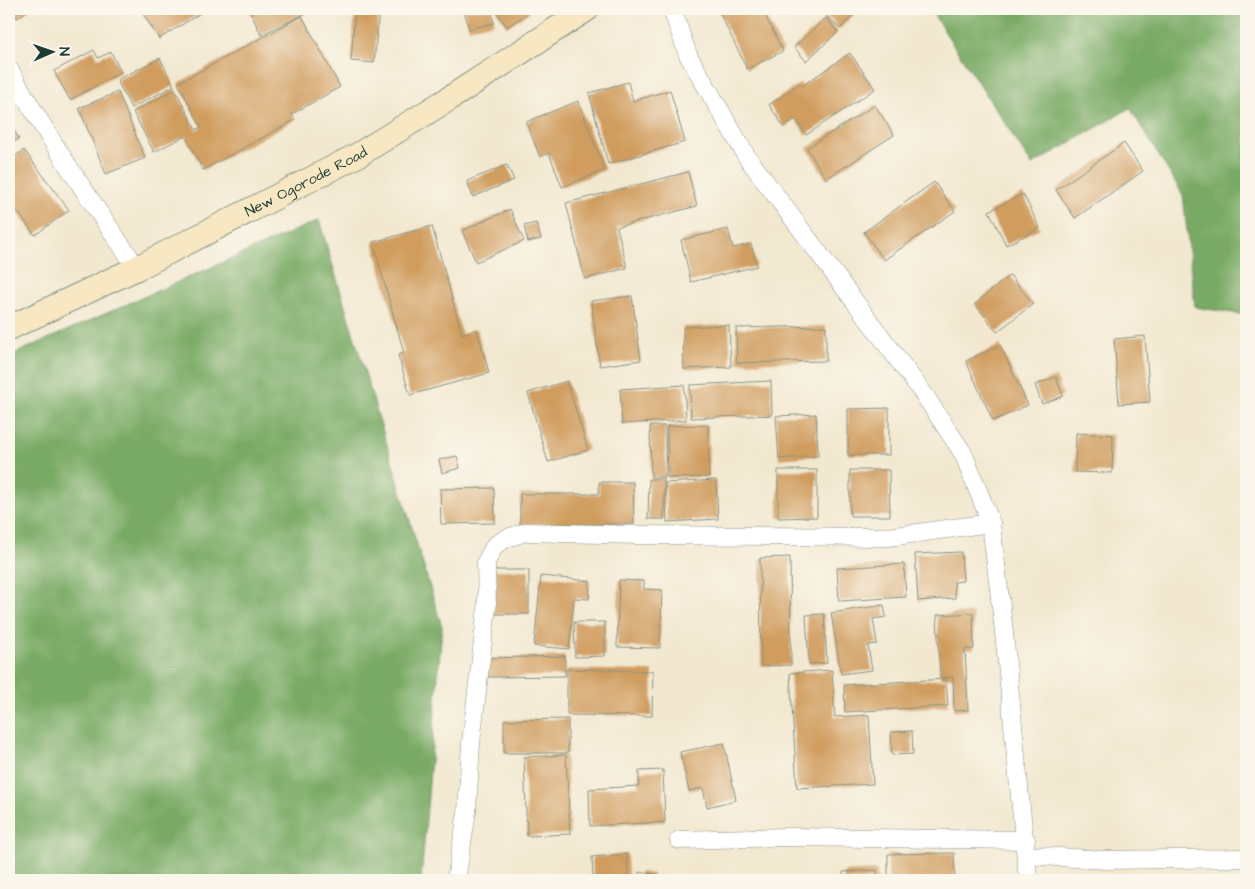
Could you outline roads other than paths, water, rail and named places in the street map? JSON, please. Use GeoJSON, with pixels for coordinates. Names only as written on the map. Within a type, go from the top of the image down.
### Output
{"type":"FeatureCollection","features":[{"type":"Feature","properties":{"kind":"street","name":"New Ogorode Road"},"geometry":{"type":"LineString","coordinates":[[9,328],[137,268],[358,155],[587,9]]}},
{"type":"Feature","properties":{"kind":"street"},"geometry":{"type":"LineString","coordinates":[[672,9],[688,55],[747,158],[923,393],[963,453],[990,524],[1004,632],[1028,880]]}},
{"type":"Feature","properties":{"kind":"street"},"geometry":{"type":"LineString","coordinates":[[9,70],[31,110],[137,268]]}},
{"type":"Feature","properties":{"kind":"street"},"geometry":{"type":"LineString","coordinates":[[456,880],[467,812],[471,743],[487,607],[486,562],[495,545],[507,538],[526,532],[637,536],[888,537],[990,524]]}},
{"type":"Feature","properties":{"kind":"street"},"geometry":{"type":"LineString","coordinates":[[679,840],[787,837],[1026,848],[1106,860],[1246,858]]}}]}
